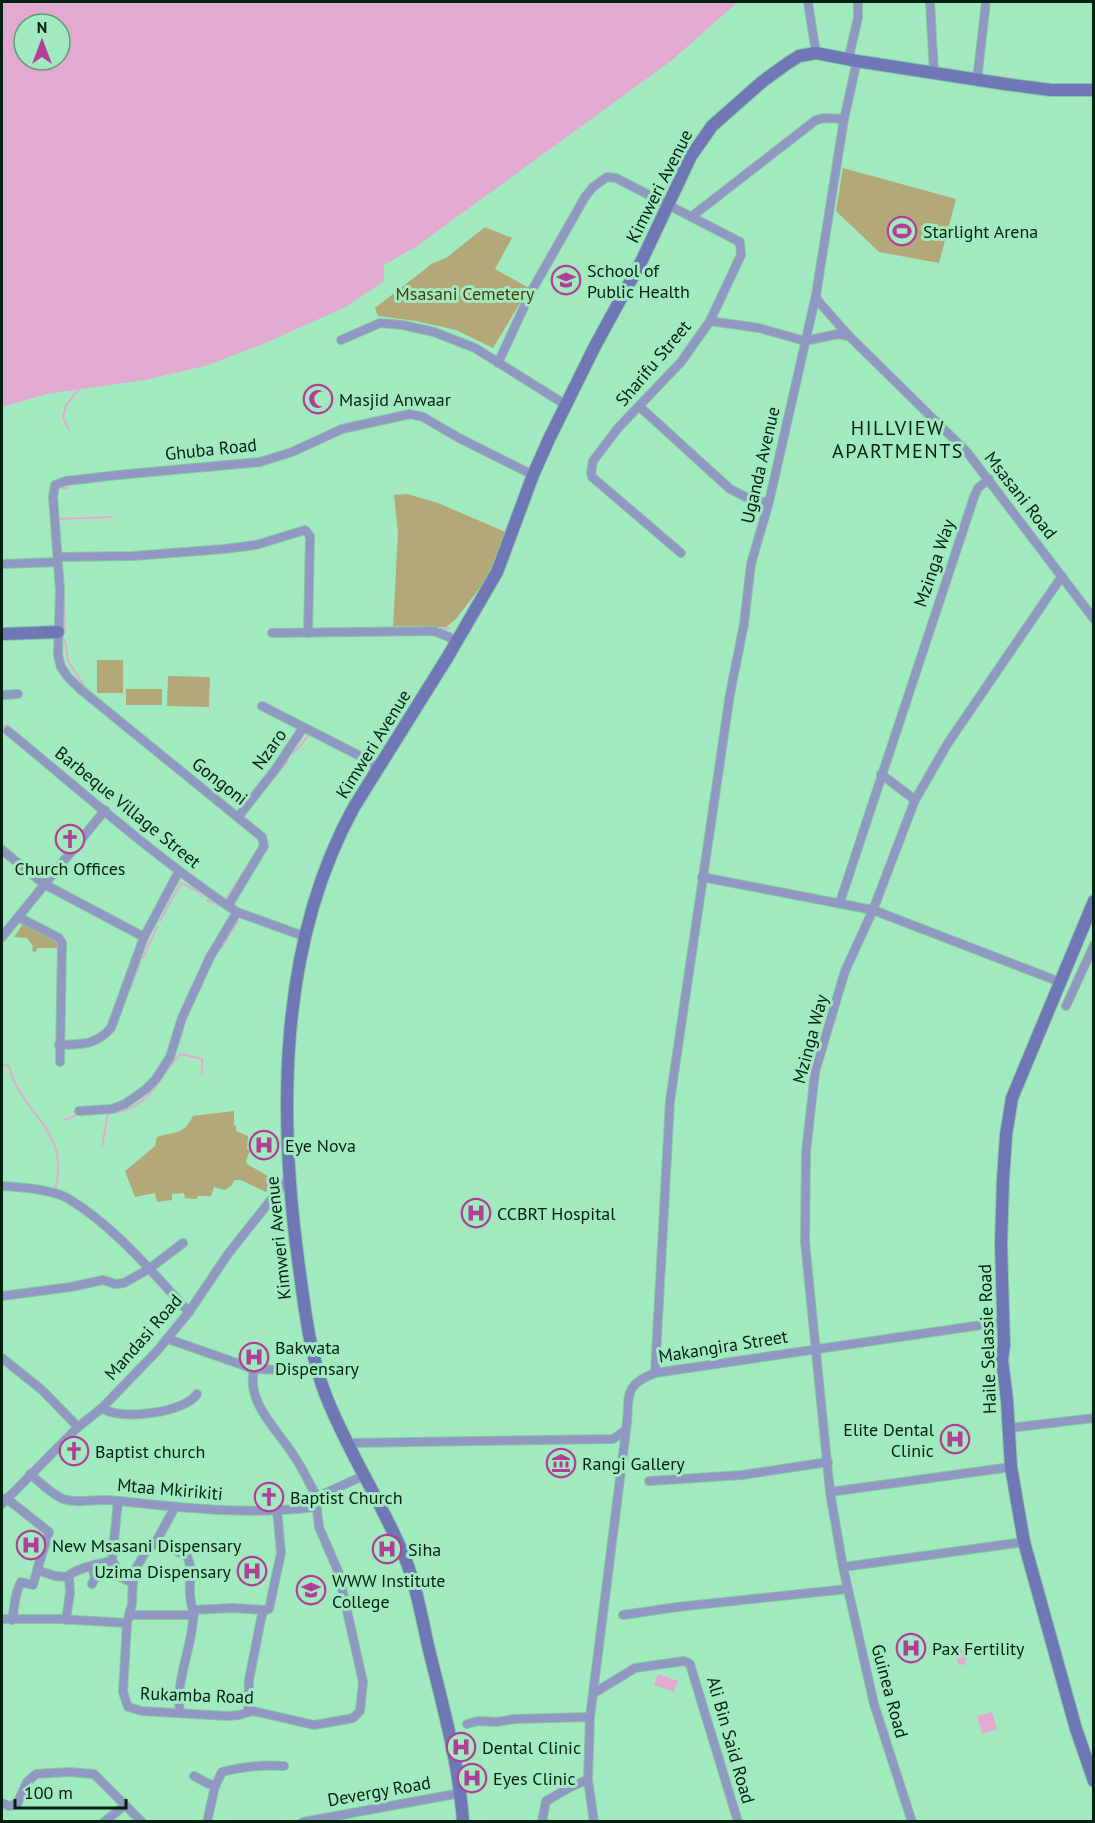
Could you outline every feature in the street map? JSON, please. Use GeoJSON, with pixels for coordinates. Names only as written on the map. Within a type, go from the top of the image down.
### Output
{"type":"FeatureCollection","features":[{"type":"Feature","properties":{"kind":"street"},"geometry":{"type":"LineString","coordinates":[[808,2],[816,53],[853,61],[1051,90],[1094,90]]}},
{"type":"Feature","properties":{"kind":"street","name":"Uganda Avenue"},"geometry":{"type":"LineString","coordinates":[[655,1372],[670,1101],[697,925],[702,877],[730,694],[747,608],[751,564],[769,502],[816,295],[853,61],[858,2]]}},
{"type":"Feature","properties":{"kind":"street"},"geometry":{"type":"LineString","coordinates":[[930,2],[934,73]]}},
{"type":"Feature","properties":{"kind":"street"},"geometry":{"type":"LineString","coordinates":[[977,80],[986,2]]}},
{"type":"Feature","properties":{"kind":"street","name":"Kimweri Avenue"},"geometry":{"type":"LineString","coordinates":[[463,1821],[461,1793],[412,1577],[396,1539],[326,1398],[317,1371],[305,1312],[292,1218],[286,1136],[287,1075],[294,1000],[306,937],[315,897],[342,830],[497,572],[532,475],[669,205],[691,156],[712,126],[763,81],[799,56],[816,53]]}},
{"type":"Feature","properties":{"kind":"street"},"geometry":{"type":"LineString","coordinates":[[691,217],[816,120],[844,119]]}},
{"type":"Feature","properties":{"kind":"street","name":"Sharifu Street"},"geometry":{"type":"LineString","coordinates":[[498,363],[531,292],[585,197],[593,187],[607,177],[616,178],[736,239],[741,246],[741,255],[710,321],[681,362],[618,428],[592,461],[592,477],[681,553]]}},
{"type":"Feature","properties":{"kind":"street","name":"Msasani Road"},"geometry":{"type":"LineString","coordinates":[[816,295],[818,302],[849,336],[967,452],[1094,619]]}},
{"type":"Feature","properties":{"kind":"street"},"geometry":{"type":"LineString","coordinates":[[710,321],[759,328],[805,341],[838,334],[849,336]]}},
{"type":"Feature","properties":{"kind":"street"},"geometry":{"type":"LineString","coordinates":[[341,340],[380,323],[403,325],[434,332],[475,348],[566,405]]}},
{"type":"Feature","properties":{"kind":"street"},"geometry":{"type":"LineString","coordinates":[[640,407],[730,489],[754,501],[769,502]]}},
{"type":"Feature","properties":{"kind":"street","name":"Ghuba Road"},"geometry":{"type":"LineString","coordinates":[[58,632],[60,590],[53,488],[59,483],[118,475],[260,462],[292,452],[342,429],[410,414],[423,417],[532,475]]}},
{"type":"Feature","properties":{"kind":"street","name":"Mzinga Way"},"geometry":{"type":"LineString","coordinates":[[840,902],[974,497],[978,488],[989,479]]}},
{"type":"Feature","properties":{"kind":"street"},"geometry":{"type":"LineString","coordinates":[[2,564],[224,549],[256,545],[305,530],[310,536],[308,633]]}},
{"type":"Feature","properties":{"kind":"street","name":"Mzinga Way"},"geometry":{"type":"LineString","coordinates":[[843,1567],[830,1492],[805,1242],[806,1152],[815,1072],[845,971],[873,910],[915,800],[948,743],[1062,576]]}},
{"type":"Feature","properties":{"kind":"street"},"geometry":{"type":"LineString","coordinates":[[272,633],[434,631],[449,637],[456,643]]}},
{"type":"Feature","properties":{"kind":"street"},"geometry":{"type":"LineString","coordinates":[[2,634],[58,632]]}},
{"type":"Feature","properties":{"kind":"street","name":"Gongoni"},"geometry":{"type":"LineString","coordinates":[[58,632],[58,655],[61,667],[67,676],[89,697],[238,816],[258,833],[265,843],[228,906]]}},
{"type":"Feature","properties":{"kind":"street"},"geometry":{"type":"LineString","coordinates":[[2,695],[18,694]]}},
{"type":"Feature","properties":{"kind":"street"},"geometry":{"type":"LineString","coordinates":[[262,706],[362,757],[378,768]]}},
{"type":"Feature","properties":{"kind":"street","name":"Nzaro"},"geometry":{"type":"LineString","coordinates":[[238,816],[275,770],[303,728]]}},
{"type":"Feature","properties":{"kind":"street","name":"Barbeque Village Street"},"geometry":{"type":"LineString","coordinates":[[8,731],[179,871],[228,906]]}},
{"type":"Feature","properties":{"kind":"street"},"geometry":{"type":"LineString","coordinates":[[881,774],[915,800]]}},
{"type":"Feature","properties":{"kind":"street"},"geometry":{"type":"LineString","coordinates":[[2,937],[105,810]]}},
{"type":"Feature","properties":{"kind":"street"},"geometry":{"type":"LineString","coordinates":[[2,850],[44,884],[144,937]]}},
{"type":"Feature","properties":{"kind":"street"},"geometry":{"type":"LineString","coordinates":[[59,1045],[95,1042],[111,1029],[144,937],[179,871]]}},
{"type":"Feature","properties":{"kind":"street"},"geometry":{"type":"LineString","coordinates":[[702,877],[873,910],[1060,982]]}},
{"type":"Feature","properties":{"kind":"street","name":"Haile Selassie Road"},"geometry":{"type":"LineString","coordinates":[[1094,901],[1012,1098],[1006,1135],[1001,1233],[1004,1346],[1002,1360],[1011,1467],[1024,1542],[1076,1729],[1094,1781]]}},
{"type":"Feature","properties":{"kind":"street"},"geometry":{"type":"LineString","coordinates":[[228,906],[237,912],[306,937]]}},
{"type":"Feature","properties":{"kind":"street"},"geometry":{"type":"LineString","coordinates":[[79,1111],[112,1109],[125,1104],[156,1079],[170,1057],[182,1018],[210,957],[237,912]]}},
{"type":"Feature","properties":{"kind":"street"},"geometry":{"type":"LineString","coordinates":[[18,917],[59,938],[62,943],[60,1062]]}},
{"type":"Feature","properties":{"kind":"street"},"geometry":{"type":"LineString","coordinates":[[1066,1006],[1094,945]]}},
{"type":"Feature","properties":{"kind":"street","name":"Mandasi Road"},"geometry":{"type":"LineString","coordinates":[[4,1501],[78,1427],[102,1408],[168,1339],[221,1264],[290,1176]]}},
{"type":"Feature","properties":{"kind":"street"},"geometry":{"type":"LineString","coordinates":[[2,1186],[32,1188],[69,1199],[99,1220],[189,1312]]}},
{"type":"Feature","properties":{"kind":"street"},"geometry":{"type":"LineString","coordinates":[[2,1296],[71,1287],[103,1280],[115,1284],[124,1283],[149,1269],[183,1243]]}},
{"type":"Feature","properties":{"kind":"street","name":"Makangira Street"},"geometry":{"type":"LineString","coordinates":[[626,1430],[629,1396],[634,1383],[655,1372],[1002,1322]]}},
{"type":"Feature","properties":{"kind":"street"},"geometry":{"type":"LineString","coordinates":[[168,1339],[254,1369],[317,1371]]}},
{"type":"Feature","properties":{"kind":"street"},"geometry":{"type":"LineString","coordinates":[[2,1358],[42,1389],[78,1427]]}},
{"type":"Feature","properties":{"kind":"street","name":"Rukamba Road"},"geometry":{"type":"LineString","coordinates":[[175,1508],[156,1542],[145,1553],[135,1570],[132,1604],[128,1619],[123,1692],[128,1707],[142,1711],[235,1716],[248,1712],[314,1725],[353,1718],[360,1711],[363,1682],[338,1571],[319,1527],[316,1502],[296,1459],[270,1425],[256,1398],[252,1385],[254,1369]]}},
{"type":"Feature","properties":{"kind":"street"},"geometry":{"type":"LineString","coordinates":[[102,1408],[109,1413],[152,1413],[189,1402],[197,1394]]}},
{"type":"Feature","properties":{"kind":"street"},"geometry":{"type":"LineString","coordinates":[[1009,1428],[1094,1418]]}},
{"type":"Feature","properties":{"kind":"street"},"geometry":{"type":"LineString","coordinates":[[348,1443],[602,1441],[620,1436],[626,1430]]}},
{"type":"Feature","properties":{"kind":"street"},"geometry":{"type":"LineString","coordinates":[[594,1821],[588,1780],[590,1717],[626,1430]]}},
{"type":"Feature","properties":{"kind":"street"},"geometry":{"type":"LineString","coordinates":[[649,1481],[742,1475],[828,1462]]}},
{"type":"Feature","properties":{"kind":"street"},"geometry":{"type":"LineString","coordinates":[[830,1492],[1011,1467]]}},
{"type":"Feature","properties":{"kind":"street","name":"Mtaa Mkirikiti"},"geometry":{"type":"LineString","coordinates":[[30,1474],[64,1499],[236,1511],[277,1510],[316,1502]]}},
{"type":"Feature","properties":{"kind":"street"},"geometry":{"type":"LineString","coordinates":[[316,1502],[364,1475]]}},
{"type":"Feature","properties":{"kind":"street"},"geometry":{"type":"LineString","coordinates":[[4,1501],[49,1532],[37,1570],[69,1577],[66,1620]]}},
{"type":"Feature","properties":{"kind":"street"},"geometry":{"type":"LineString","coordinates":[[118,1501],[112,1561],[118,1576],[133,1583]]}},
{"type":"Feature","properties":{"kind":"street"},"geometry":{"type":"LineString","coordinates":[[2,1619],[128,1619],[232,1608],[269,1609],[281,1556],[277,1510]]}},
{"type":"Feature","properties":{"kind":"street"},"geometry":{"type":"LineString","coordinates":[[156,1542],[182,1553],[189,1559],[192,1571],[190,1593],[193,1612],[179,1691],[180,1713]]}},
{"type":"Feature","properties":{"kind":"street"},"geometry":{"type":"LineString","coordinates":[[843,1567],[1024,1542]]}},
{"type":"Feature","properties":{"kind":"street"},"geometry":{"type":"LineString","coordinates":[[67,1577],[71,1573],[112,1561]]}},
{"type":"Feature","properties":{"kind":"street"},"geometry":{"type":"LineString","coordinates":[[92,1566],[95,1578],[92,1584]]}},
{"type":"Feature","properties":{"kind":"street","name":"Guinea Road"},"geometry":{"type":"LineString","coordinates":[[843,1567],[874,1704],[912,1821]]}},
{"type":"Feature","properties":{"kind":"street"},"geometry":{"type":"LineString","coordinates":[[12,1620],[15,1594],[19,1584],[21,1582],[33,1585],[36,1574]]}},
{"type":"Feature","properties":{"kind":"street"},"geometry":{"type":"LineString","coordinates":[[623,1615],[847,1589]]}},
{"type":"Feature","properties":{"kind":"street"},"geometry":{"type":"LineString","coordinates":[[248,1712],[250,1671],[264,1610]]}},
{"type":"Feature","properties":{"kind":"street","name":"Ali Bin Said Road"},"geometry":{"type":"LineString","coordinates":[[594,1693],[635,1668],[684,1662],[690,1664],[738,1821]]}},
{"type":"Feature","properties":{"kind":"street"},"geometry":{"type":"LineString","coordinates":[[467,1724],[478,1721],[497,1722],[524,1718],[590,1717]]}},
{"type":"Feature","properties":{"kind":"street"},"geometry":{"type":"LineString","coordinates":[[207,1821],[215,1786],[222,1773],[238,1768],[284,1766]]}},
{"type":"Feature","properties":{"kind":"street"},"geometry":{"type":"LineString","coordinates":[[2,1803],[9,1806],[17,1804],[27,1782],[36,1774],[69,1772],[94,1774],[142,1821]]}},
{"type":"Feature","properties":{"kind":"street"},"geometry":{"type":"LineString","coordinates":[[194,1776],[215,1786]]}},
{"type":"Feature","properties":{"kind":"street"},"geometry":{"type":"LineString","coordinates":[[542,1821],[546,1801],[579,1782],[588,1780]]}},
{"type":"Feature","properties":{"kind":"street","name":"Devergy Road"},"geometry":{"type":"LineString","coordinates":[[303,1821],[461,1793]]}},
{"type":"Feature","properties":{"kind":"street"},"geometry":{"type":"LineString","coordinates":[[104,1821],[124,1805]]}},
{"type":"Feature","properties":{"kind":"green space","name":"Starlight Arena"},"geometry":{"type":"Polygon","coordinates":[[[843,168],[956,199],[939,263],[879,252],[836,211],[843,168]]]}},
{"type":"Feature","properties":{"kind":"green space","name":"Msasani Cemetery"},"geometry":{"type":"Polygon","coordinates":[[[485,227],[512,238],[495,269],[529,288],[493,348],[456,330],[378,316],[375,308],[433,263],[446,258],[485,227]]]}},
{"type":"Feature","properties":{"kind":"green space"},"geometry":{"type":"Polygon","coordinates":[[[407,494],[438,503],[508,533],[495,568],[456,619],[446,627],[393,626],[398,533],[394,495],[407,494]]]}},
{"type":"Feature","properties":{"kind":"green space"},"geometry":{"type":"Polygon","coordinates":[[[97,660],[123,660],[123,693],[97,693],[97,660]]]}},
{"type":"Feature","properties":{"kind":"green space"},"geometry":{"type":"Polygon","coordinates":[[[168,676],[210,677],[209,707],[167,706],[168,676]]]}},
{"type":"Feature","properties":{"kind":"green space"},"geometry":{"type":"Polygon","coordinates":[[[126,689],[162,689],[162,705],[126,705],[126,689]]]}},
{"type":"Feature","properties":{"kind":"green space"},"geometry":{"type":"Polygon","coordinates":[[[23,924],[58,942],[58,948],[37,948],[36,952],[32,951],[33,946],[27,938],[14,937],[23,924]]]}},
{"type":"Feature","properties":{"kind":"green space"},"geometry":{"type":"Polygon","coordinates":[[[234,1111],[236,1131],[248,1136],[247,1149],[250,1150],[247,1164],[273,1179],[266,1192],[241,1180],[234,1180],[232,1185],[225,1190],[214,1187],[211,1196],[198,1196],[196,1199],[185,1198],[184,1193],[172,1194],[172,1200],[157,1202],[155,1193],[135,1197],[125,1171],[155,1146],[157,1137],[182,1130],[193,1116],[234,1111]]]}},
{"type":"Feature","properties":{"kind":"shaded area"},"geometry":{"type":"Polygon","coordinates":[[[2,2],[738,2],[671,61],[417,246],[384,265],[384,281],[346,307],[263,344],[205,366],[145,380],[47,394],[2,407],[2,2]]]}},
{"type":"Feature","properties":{"kind":"shaded area"},"geometry":{"type":"Polygon","coordinates":[[[956,1650],[965,1650],[967,1660],[964,1665],[958,1664],[956,1650]]]}},
{"type":"Feature","properties":{"kind":"shaded area"},"geometry":{"type":"Polygon","coordinates":[[[658,1674],[678,1681],[674,1692],[654,1685],[658,1674]]]}},
{"type":"Feature","properties":{"kind":"shaded area"},"geometry":{"type":"Polygon","coordinates":[[[992,1712],[997,1729],[982,1734],[977,1716],[992,1712]]]}},
{"type":"Feature","properties":{"kind":"waterway"},"geometry":{"type":"LineString","coordinates":[[69,430],[63,417],[66,405],[80,388]]}},
{"type":"Feature","properties":{"kind":"waterway"},"geometry":{"type":"LineString","coordinates":[[58,488],[68,488]]}},
{"type":"Feature","properties":{"kind":"waterway"},"geometry":{"type":"LineString","coordinates":[[58,519],[112,517]]}},
{"type":"Feature","properties":{"kind":"waterway"},"geometry":{"type":"LineString","coordinates":[[63,575],[65,631]]}},
{"type":"Feature","properties":{"kind":"waterway"},"geometry":{"type":"LineString","coordinates":[[438,629],[450,628]]}},
{"type":"Feature","properties":{"kind":"waterway"},"geometry":{"type":"LineString","coordinates":[[65,640],[68,661],[86,689]]}},
{"type":"Feature","properties":{"kind":"waterway"},"geometry":{"type":"LineString","coordinates":[[265,702],[287,715]]}},
{"type":"Feature","properties":{"kind":"waterway"},"geometry":{"type":"LineString","coordinates":[[2,727],[9,725]]}},
{"type":"Feature","properties":{"kind":"waterway"},"geometry":{"type":"LineString","coordinates":[[293,754],[308,736]]}},
{"type":"Feature","properties":{"kind":"waterway"},"geometry":{"type":"LineString","coordinates":[[280,770],[288,761]]}},
{"type":"Feature","properties":{"kind":"waterway"},"geometry":{"type":"LineString","coordinates":[[226,899],[244,871]]}},
{"type":"Feature","properties":{"kind":"waterway"},"geometry":{"type":"LineString","coordinates":[[200,881],[207,886]]}},
{"type":"Feature","properties":{"kind":"waterway"},"geometry":{"type":"LineString","coordinates":[[160,921],[181,883],[197,891],[201,896]]}},
{"type":"Feature","properties":{"kind":"waterway"},"geometry":{"type":"LineString","coordinates":[[207,900],[221,906]]}},
{"type":"Feature","properties":{"kind":"waterway"},"geometry":{"type":"LineString","coordinates":[[221,949],[238,921]]}},
{"type":"Feature","properties":{"kind":"waterway"},"geometry":{"type":"LineString","coordinates":[[143,958],[157,927]]}},
{"type":"Feature","properties":{"kind":"waterway"},"geometry":{"type":"LineString","coordinates":[[131,987],[139,965]]}},
{"type":"Feature","properties":{"kind":"waterway"},"geometry":{"type":"LineString","coordinates":[[207,972],[211,966]]}},
{"type":"Feature","properties":{"kind":"waterway"},"geometry":{"type":"LineString","coordinates":[[195,999],[204,980]]}},
{"type":"Feature","properties":{"kind":"waterway"},"geometry":{"type":"LineString","coordinates":[[112,1111],[112,1113],[123,1111],[142,1100],[155,1088],[181,1054],[202,1059],[202,1074]]}},
{"type":"Feature","properties":{"kind":"waterway"},"geometry":{"type":"LineString","coordinates":[[2,1065],[9,1066],[15,1083],[51,1136],[58,1169],[55,1190]]}},
{"type":"Feature","properties":{"kind":"waterway"},"geometry":{"type":"LineString","coordinates":[[102,1147],[108,1112]]}},
{"type":"Feature","properties":{"kind":"waterway"},"geometry":{"type":"LineString","coordinates":[[64,1120],[80,1114]]}},
{"type":"Feature","properties":{"kind":"waterway"},"geometry":{"type":"LineString","coordinates":[[75,1199],[88,1207]]}},
{"type":"Feature","properties":{"kind":"place","name":"Starlight Arena"},"geometry":{"type":"Point","coordinates":[902,231]}},
{"type":"Feature","properties":{"kind":"place","name":"School of Public Health"},"geometry":{"type":"Point","coordinates":[566,280]}},
{"type":"Feature","properties":{"kind":"place","name":"Masjid Anwaar"},"geometry":{"type":"Point","coordinates":[318,399]}},
{"type":"Feature","properties":{"kind":"place","name":"Church Offices"},"geometry":{"type":"Point","coordinates":[70,839]}},
{"type":"Feature","properties":{"kind":"place","name":"Eye Nova"},"geometry":{"type":"Point","coordinates":[264,1145]}},
{"type":"Feature","properties":{"kind":"place","name":"CCBRT Hospital"},"geometry":{"type":"Point","coordinates":[476,1213]}},
{"type":"Feature","properties":{"kind":"place","name":"Bakwata Dispensary"},"geometry":{"type":"Point","coordinates":[254,1357]}},
{"type":"Feature","properties":{"kind":"place","name":"Elite Dental Clinic"},"geometry":{"type":"Point","coordinates":[955,1439]}},
{"type":"Feature","properties":{"kind":"place","name":"Baptist church"},"geometry":{"type":"Point","coordinates":[74,1451]}},
{"type":"Feature","properties":{"kind":"place","name":"Rangi Gallery"},"geometry":{"type":"Point","coordinates":[561,1463]}},
{"type":"Feature","properties":{"kind":"place","name":"Baptist Church"},"geometry":{"type":"Point","coordinates":[269,1497]}},
{"type":"Feature","properties":{"kind":"place","name":"New Msasani Dispensary"},"geometry":{"type":"Point","coordinates":[31,1545]}},
{"type":"Feature","properties":{"kind":"place","name":"Siha"},"geometry":{"type":"Point","coordinates":[387,1549]}},
{"type":"Feature","properties":{"kind":"place","name":"Uzima Dispensary"},"geometry":{"type":"Point","coordinates":[252,1571]}},
{"type":"Feature","properties":{"kind":"place","name":"WWW Institute College"},"geometry":{"type":"Point","coordinates":[311,1590]}},
{"type":"Feature","properties":{"kind":"place","name":"Pax Fertility"},"geometry":{"type":"Point","coordinates":[911,1648]}},
{"type":"Feature","properties":{"kind":"place","name":"Dental Clinic"},"geometry":{"type":"Point","coordinates":[461,1747]}},
{"type":"Feature","properties":{"kind":"place","name":"Eyes Clinic"},"geometry":{"type":"Point","coordinates":[472,1778]}},
{"type":"Feature","properties":{"kind":"district","name":"HILLVIEW APARTMENTS"},"geometry":{"type":"Point","coordinates":[898,440]}}]}
